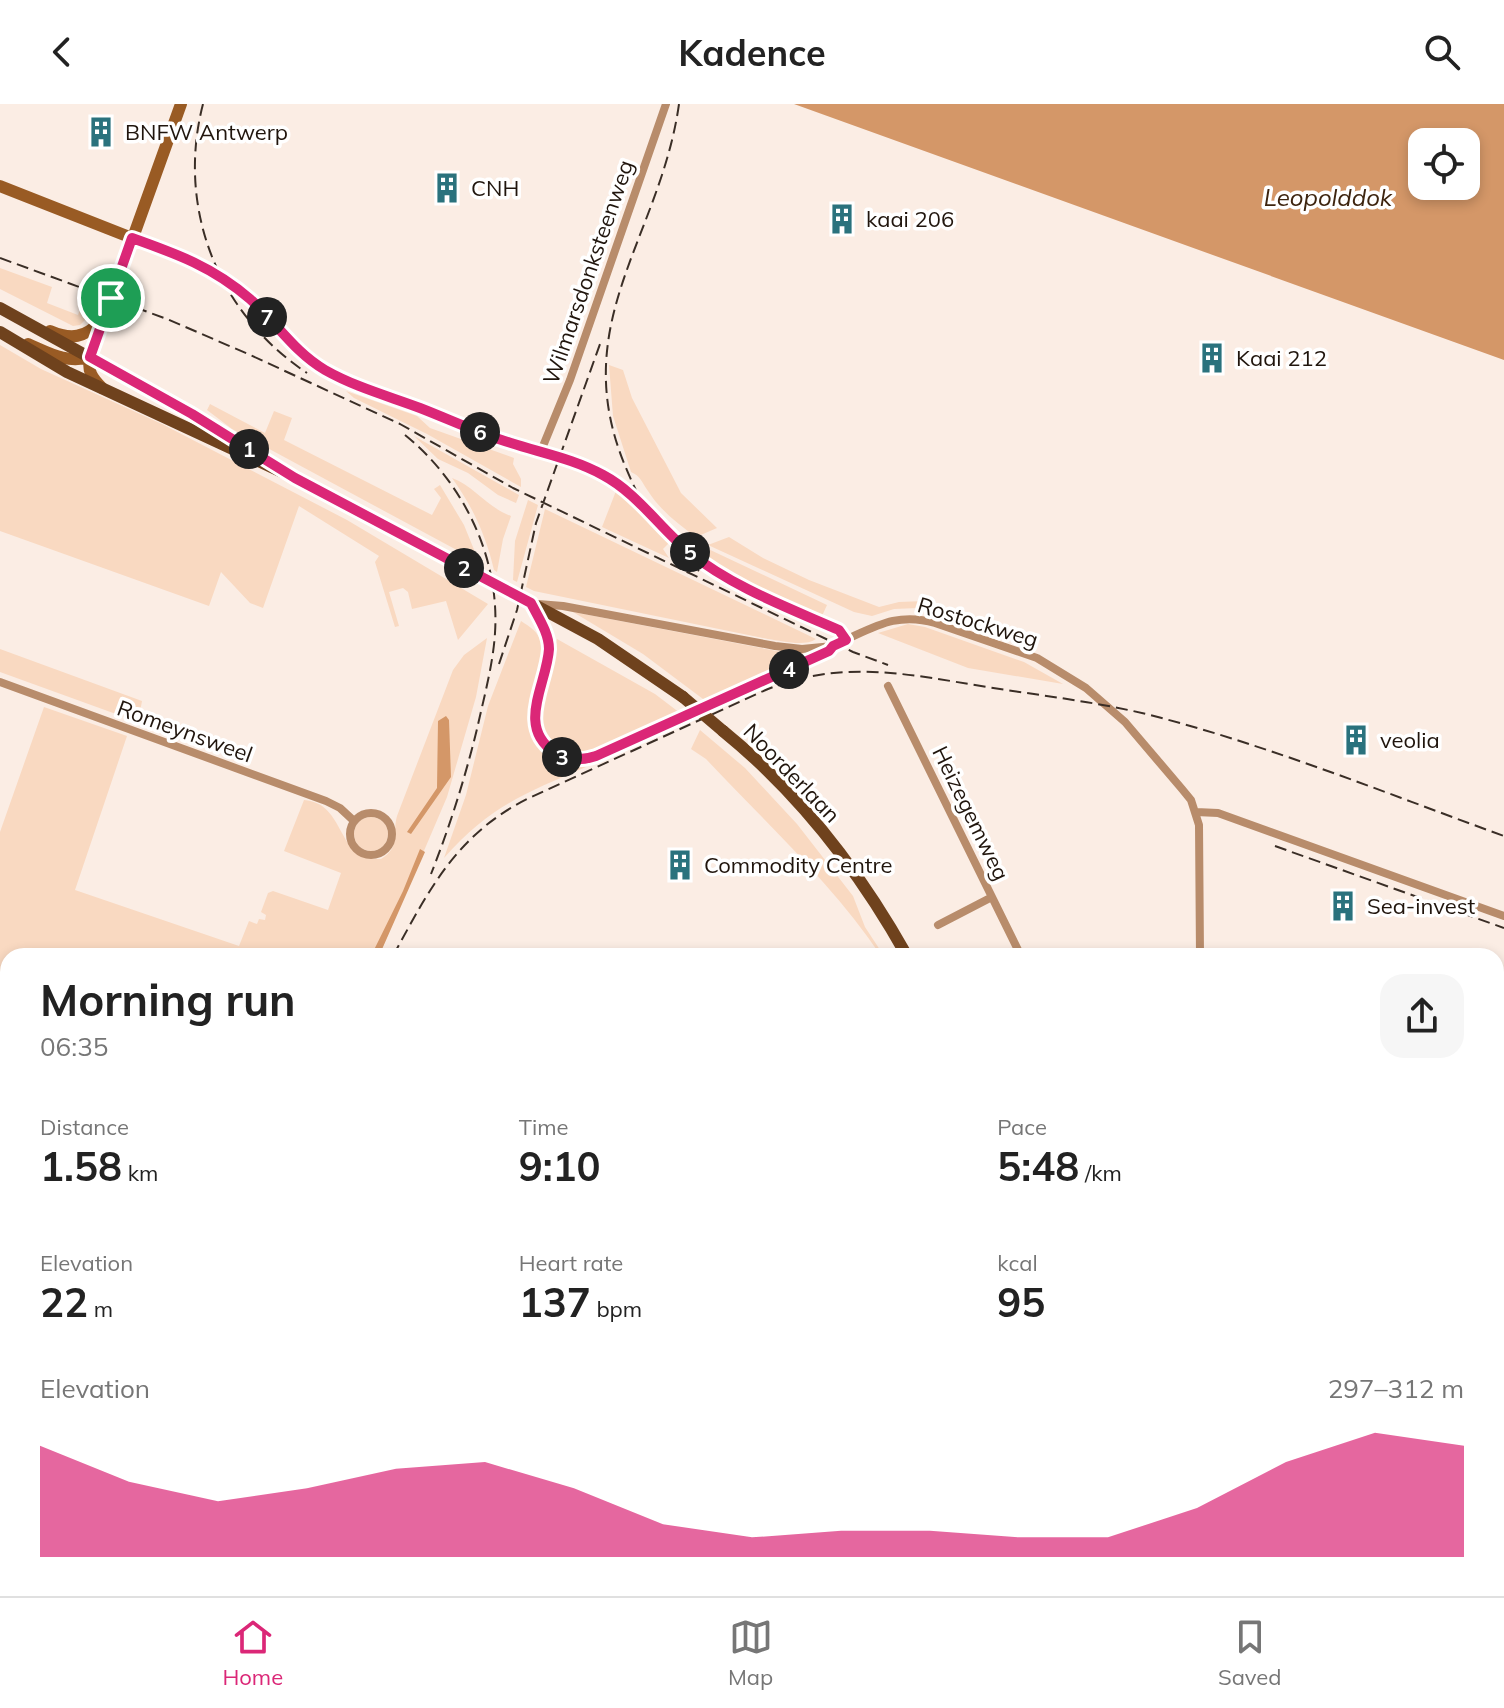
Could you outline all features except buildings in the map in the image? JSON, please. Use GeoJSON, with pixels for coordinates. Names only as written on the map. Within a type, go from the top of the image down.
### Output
{"type":"FeatureCollection","features":[{"type":"Feature","properties":{"kind":"main road"},"geometry":{"type":"LineString","coordinates":[[102,388],[91,375],[88,367],[90,357],[181,104]]}},
{"type":"Feature","properties":{"kind":"main road"},"geometry":{"type":"LineString","coordinates":[[0,186],[132,238]]}},
{"type":"Feature","properties":{"kind":"main road","name":"Noorderlaan"},"geometry":{"type":"LineString","coordinates":[[0,308],[192,414],[295,478]]}},
{"type":"Feature","properties":{"kind":"main road"},"geometry":{"type":"LineString","coordinates":[[27,322],[77,338],[89,333],[103,319]]}},
{"type":"Feature","properties":{"kind":"main road","name":"Noorderlaan"},"geometry":{"type":"LineString","coordinates":[[1,333],[61,358],[79,360],[90,357]]}},
{"type":"Feature","properties":{"kind":"main road","name":"Noorderlaan"},"geometry":{"type":"LineString","coordinates":[[1,333],[102,388],[295,478],[598,639],[683,697],[795,800],[831,842],[903,948]]}},
{"type":"Feature","properties":{"kind":"street","name":"Wilmarsdonksteenweg"},"geometry":{"type":"LineString","coordinates":[[541,451],[570,380],[666,104]]}},
{"type":"Feature","properties":{"kind":"street"},"geometry":{"type":"LineString","coordinates":[[132,238],[195,261],[212,271],[252,302],[313,362],[344,380],[507,442],[600,473],[615,482],[707,565],[729,579],[839,630],[846,640]]}},
{"type":"Feature","properties":{"kind":"street","name":"Rostockweg"},"geometry":{"type":"LineString","coordinates":[[531,603],[548,641],[549,651],[534,718],[542,742],[561,756],[574,759],[596,756],[829,651],[846,640],[890,621],[912,617],[1037,658],[1086,688],[1119,715],[1182,789],[1196,812]]}},
{"type":"Feature","properties":{"kind":"street","name":"Noorderlaan"},"geometry":{"type":"LineString","coordinates":[[531,603],[563,606],[775,646],[802,649],[833,646]]}},
{"type":"Feature","properties":{"kind":"street","name":"Romeynsweel"},"geometry":{"type":"LineString","coordinates":[[0,682],[326,801],[340,808],[354,821]]}},
{"type":"Feature","properties":{"kind":"street","name":"Heizegemweg"},"geometry":{"type":"LineString","coordinates":[[888,686],[1017,948]]}},
{"type":"Feature","properties":{"kind":"street"},"geometry":{"type":"LineString","coordinates":[[372,812],[384,817],[392,828],[393,836],[387,849],[367,855],[355,848],[350,834],[354,821],[372,812]]}},
{"type":"Feature","properties":{"kind":"street"},"geometry":{"type":"LineString","coordinates":[[1200,948],[1200,840],[1196,812],[1218,813],[1504,916]]}},
{"type":"Feature","properties":{"kind":"street"},"geometry":{"type":"LineString","coordinates":[[938,925],[992,897]]}},
{"type":"Feature","properties":{"kind":"shaded area"},"geometry":{"type":"Polygon","coordinates":[[[0,268],[52,287],[47,303],[78,315],[84,298],[94,300],[87,318],[80,325],[73,326],[0,289],[0,268]]]}},
{"type":"Feature","properties":{"kind":"shaded area"},"geometry":{"type":"Polygon","coordinates":[[[0,345],[41,369],[162,424],[347,520],[488,604],[458,640],[446,601],[412,609],[408,592],[403,588],[389,592],[399,626],[395,627],[375,562],[379,556],[299,506],[263,608],[250,603],[221,572],[209,606],[0,531],[0,345]]]}},
{"type":"Feature","properties":{"kind":"shaded area"},"geometry":{"type":"Polygon","coordinates":[[[609,365],[623,370],[632,398],[681,493],[717,528],[696,537],[664,510],[631,472],[613,416],[609,365]]]}},
{"type":"Feature","properties":{"kind":"shaded area"},"geometry":{"type":"Polygon","coordinates":[[[346,391],[417,416],[430,428],[514,458],[521,487],[427,434],[354,398],[346,391]]]}},
{"type":"Feature","properties":{"kind":"shaded area"},"geometry":{"type":"Polygon","coordinates":[[[210,404],[265,433],[274,411],[292,418],[284,440],[432,515],[441,498],[434,489],[440,485],[464,525],[479,562],[232,429],[207,410],[210,404]]]}},
{"type":"Feature","properties":{"kind":"shaded area"},"geometry":{"type":"Polygon","coordinates":[[[414,436],[519,495],[516,503],[498,495],[468,473],[438,459],[414,436]]]}},
{"type":"Feature","properties":{"kind":"shaded area"},"geometry":{"type":"Polygon","coordinates":[[[452,478],[511,516],[497,572],[478,522],[452,478]]]}},
{"type":"Feature","properties":{"kind":"shaded area"},"geometry":{"type":"Polygon","coordinates":[[[616,491],[671,541],[663,549],[669,558],[602,527],[616,491]]]}},
{"type":"Feature","properties":{"kind":"shaded area"},"geometry":{"type":"Polygon","coordinates":[[[528,500],[538,505],[517,582],[513,580],[515,541],[528,500]]]}},
{"type":"Feature","properties":{"kind":"shaded area"},"geometry":{"type":"Polygon","coordinates":[[[545,509],[816,639],[799,643],[768,639],[534,591],[526,587],[545,509]]]}},
{"type":"Feature","properties":{"kind":"shaded area"},"geometry":{"type":"Polygon","coordinates":[[[729,537],[763,558],[809,580],[879,607],[924,601],[994,622],[992,626],[953,619],[918,608],[894,609],[872,616],[854,612],[708,545],[729,537]]]}},
{"type":"Feature","properties":{"kind":"shaded area"},"geometry":{"type":"Polygon","coordinates":[[[704,547],[827,605],[822,616],[739,578],[697,551],[704,547]]]}},
{"type":"Feature","properties":{"kind":"shaded area"},"geometry":{"type":"Polygon","coordinates":[[[573,612],[782,652],[803,653],[804,657],[707,702],[643,654],[573,612]]]}},
{"type":"Feature","properties":{"kind":"shaded area"},"geometry":{"type":"Polygon","coordinates":[[[521,621],[538,635],[541,643],[540,667],[530,706],[531,732],[537,745],[553,759],[586,767],[509,803],[477,826],[444,858],[466,795],[488,706],[521,621]]]}},
{"type":"Feature","properties":{"kind":"shaded area"},"geometry":{"type":"Polygon","coordinates":[[[908,624],[925,627],[1024,662],[1063,684],[968,668],[878,633],[908,624]]]}},
{"type":"Feature","properties":{"kind":"shaded area"},"geometry":{"type":"Polygon","coordinates":[[[487,638],[476,697],[447,797],[382,948],[0,948],[0,832],[44,707],[127,736],[75,890],[239,946],[249,921],[257,924],[259,919],[265,920],[266,915],[261,912],[268,893],[273,891],[328,910],[341,873],[284,851],[304,800],[328,811],[348,842],[366,857],[381,859],[391,850],[397,816],[453,670],[464,655],[487,638]]]}},
{"type":"Feature","properties":{"kind":"shaded area"},"geometry":{"type":"Polygon","coordinates":[[[557,639],[655,694],[680,713],[596,752],[577,756],[559,749],[541,730],[538,712],[557,639]]]}},
{"type":"Feature","properties":{"kind":"shaded area"},"geometry":{"type":"Polygon","coordinates":[[[0,649],[142,701],[138,722],[0,672],[0,649]]]}},
{"type":"Feature","properties":{"kind":"shaded area"},"geometry":{"type":"Polygon","coordinates":[[[700,730],[745,768],[797,824],[853,896],[865,927],[879,948],[875,948],[841,903],[797,854],[706,759],[691,749],[700,730]]]}},
{"type":"Feature","properties":{"kind":"shaded area"},"geometry":{"type":"Polygon","coordinates":[[[371,817],[383,822],[388,834],[383,846],[371,851],[359,846],[354,834],[359,822],[371,817]]]}},
{"type":"Feature","properties":{"kind":"water","name":"Leopolddok"},"geometry":{"type":"Polygon","coordinates":[[[794,104],[1504,104],[1504,360],[794,104]]]}},
{"type":"Feature","properties":{"kind":"water"},"geometry":{"type":"Polygon","coordinates":[[[446,716],[449,720],[451,777],[411,834],[407,832],[437,788],[438,721],[446,716]]]}},
{"type":"Feature","properties":{"kind":"water"},"geometry":{"type":"Polygon","coordinates":[[[420,849],[425,852],[383,948],[375,948],[420,849]]]}},
{"type":"Feature","properties":{"kind":"railway"},"geometry":{"type":"LineString","coordinates":[[203,104],[196,143],[195,182],[201,219],[212,255],[228,289],[249,321],[276,349],[307,373]]}},
{"type":"Feature","properties":{"kind":"railway"},"geometry":{"type":"LineString","coordinates":[[679,104],[669,152],[622,283],[611,325],[606,369],[610,417],[626,468],[647,511],[665,537],[699,571]]}},
{"type":"Feature","properties":{"kind":"railway"},"geometry":{"type":"LineString","coordinates":[[0,258],[167,319],[248,354],[400,424],[513,488],[853,652],[888,665]]}},
{"type":"Feature","properties":{"kind":"railway"},"geometry":{"type":"LineString","coordinates":[[499,664],[517,610],[536,523],[600,344]]}},
{"type":"Feature","properties":{"kind":"railway"},"geometry":{"type":"LineString","coordinates":[[405,435],[444,475],[474,523],[484,549],[495,605],[492,657],[477,729],[457,802],[431,874]]}},
{"type":"Feature","properties":{"kind":"railway"},"geometry":{"type":"LineString","coordinates":[[397,948],[447,866],[481,829],[502,813],[761,692],[790,681],[845,672],[900,674],[1092,703],[1154,716],[1286,757],[1504,836]]}},
{"type":"Feature","properties":{"kind":"railway"},"geometry":{"type":"LineString","coordinates":[[1275,846],[1504,928]]}},
{"type":"Feature","properties":{"kind":"place","name":"BNFW Antwerp"},"geometry":{"type":"Point","coordinates":[101,132]}},
{"type":"Feature","properties":{"kind":"place","name":"CNH"},"geometry":{"type":"Point","coordinates":[447,188]}},
{"type":"Feature","properties":{"kind":"place","name":"kaai 206"},"geometry":{"type":"Point","coordinates":[842,219]}},
{"type":"Feature","properties":{"kind":"place","name":"Kaai 212"},"geometry":{"type":"Point","coordinates":[1212,358]}},
{"type":"Feature","properties":{"kind":"place","name":"veolia"},"geometry":{"type":"Point","coordinates":[1356,740]}},
{"type":"Feature","properties":{"kind":"place","name":"Commodity Centre"},"geometry":{"type":"Point","coordinates":[680,865]}},
{"type":"Feature","properties":{"kind":"place","name":"Sea-invest"},"geometry":{"type":"Point","coordinates":[1343,906]}},
{"type":"Feature","properties":{"kind":"route"},"geometry":{"type":"LineString","coordinates":[[132,238],[204,265],[252,302],[290,342],[324,369],[361,387],[469,428],[600,473],[615,482],[707,565],[729,579],[839,630],[846,640],[829,651],[596,756],[584,760],[561,756],[542,742],[534,718],[549,651],[545,632],[531,603],[295,478],[192,414],[90,357],[111,298],[132,238]]}}]}
